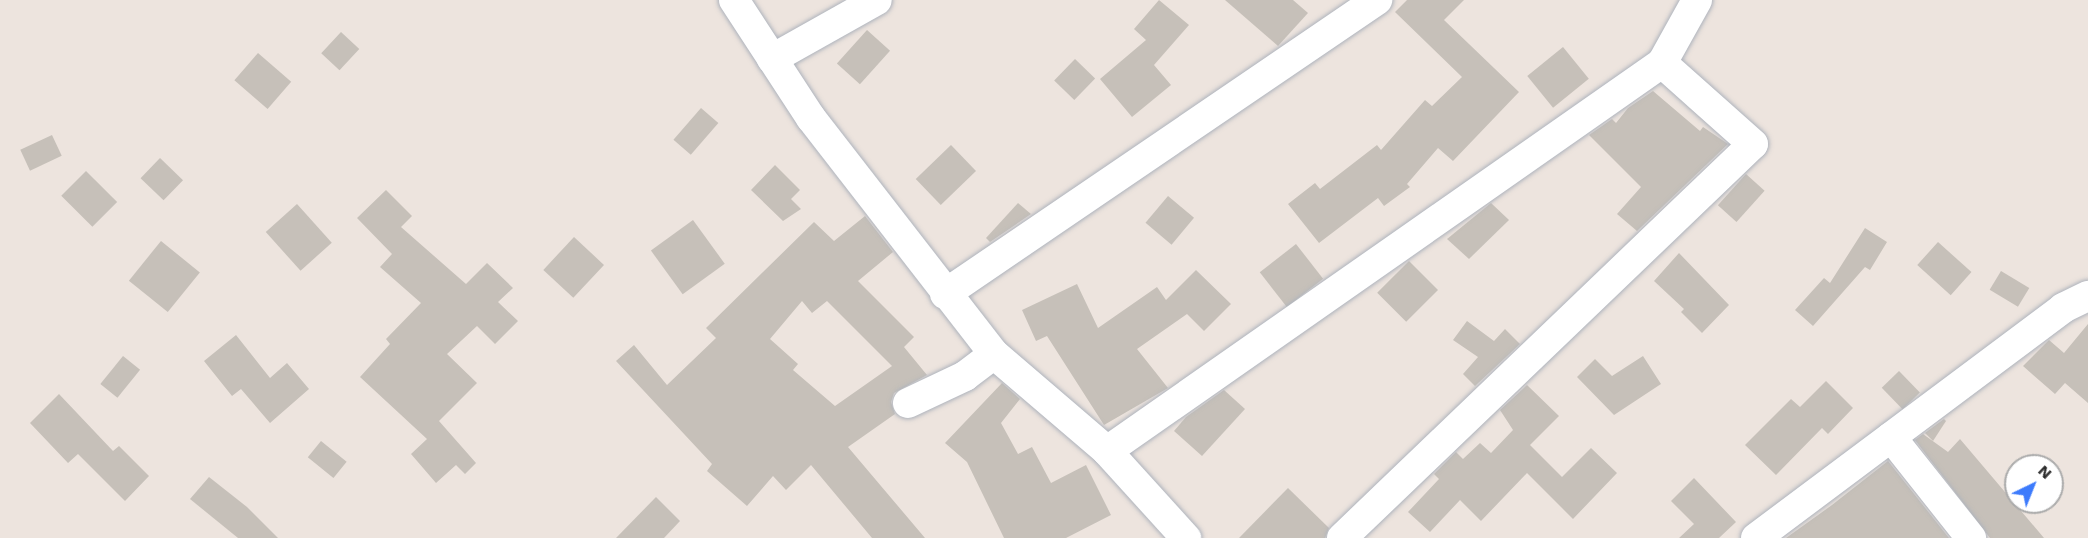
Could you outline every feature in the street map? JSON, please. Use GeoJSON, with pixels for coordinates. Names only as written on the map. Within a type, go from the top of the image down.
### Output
{"type":"FeatureCollection","features":[{"type":"Feature","properties":{"kind":"street"},"geometry":{"type":"LineString","coordinates":[[734,0],[811,118],[945,294],[994,354],[1107,451],[1186,538]]}},
{"type":"Feature","properties":{"kind":"street"},"geometry":{"type":"LineString","coordinates":[[772,58],[877,0]]}},
{"type":"Feature","properties":{"kind":"street"},"geometry":{"type":"LineString","coordinates":[[945,294],[1377,0]]}},
{"type":"Feature","properties":{"kind":"street"},"geometry":{"type":"LineString","coordinates":[[1107,451],[1662,63],[1697,0]]}},
{"type":"Feature","properties":{"kind":"street"},"geometry":{"type":"LineString","coordinates":[[1342,538],[1753,144],[1662,63]]}},
{"type":"Feature","properties":{"kind":"street"},"geometry":{"type":"LineString","coordinates":[[1756,538],[2063,308],[2088,296]]}},
{"type":"Feature","properties":{"kind":"street"},"geometry":{"type":"LineString","coordinates":[[908,403],[965,376],[994,354]]}},
{"type":"Feature","properties":{"kind":"street"},"geometry":{"type":"LineString","coordinates":[[1891,437],[1971,538]]}},
{"type":"Feature","properties":{"kind":"building"},"geometry":{"type":"Polygon","coordinates":[[[1159,0],[1189,25],[1154,65],[1171,85],[1132,117],[1100,79],[1146,40],[1134,29],[1159,0]]]}},
{"type":"Feature","properties":{"kind":"building"},"geometry":{"type":"Polygon","coordinates":[[[1225,0],[1293,0],[1308,13],[1278,46],[1225,0]]]}},
{"type":"Feature","properties":{"kind":"building"},"geometry":{"type":"Polygon","coordinates":[[[1407,0],[1464,0],[1444,20],[1519,92],[1453,161],[1438,148],[1407,184],[1410,187],[1384,206],[1378,198],[1319,243],[1288,204],[1315,183],[1320,189],[1377,145],[1381,150],[1425,100],[1432,106],[1462,77],[1395,12],[1407,0]]]}},
{"type":"Feature","properties":{"kind":"building"},"geometry":{"type":"Polygon","coordinates":[[[867,30],[890,51],[860,84],[837,63],[867,30]]]}},
{"type":"Feature","properties":{"kind":"building"},"geometry":{"type":"Polygon","coordinates":[[[341,32],[359,49],[340,70],[321,53],[341,32]]]}},
{"type":"Feature","properties":{"kind":"building"},"geometry":{"type":"Polygon","coordinates":[[[1563,47],[1589,79],[1553,108],[1527,76],[1563,47]]]}},
{"type":"Feature","properties":{"kind":"building"},"geometry":{"type":"Polygon","coordinates":[[[258,53],[291,82],[268,109],[234,80],[258,53]]]}},
{"type":"Feature","properties":{"kind":"building"},"geometry":{"type":"Polygon","coordinates":[[[1075,59],[1095,78],[1074,100],[1054,81],[1075,59]]]}},
{"type":"Feature","properties":{"kind":"building"},"geometry":{"type":"Polygon","coordinates":[[[1653,91],[1700,131],[1703,127],[1728,144],[1637,231],[1617,214],[1641,187],[1589,135],[1612,119],[1616,123],[1628,108],[1653,91]]]}},
{"type":"Feature","properties":{"kind":"building"},"geometry":{"type":"Polygon","coordinates":[[[701,108],[718,123],[691,155],[673,140],[701,108]]]}},
{"type":"Feature","properties":{"kind":"building"},"geometry":{"type":"Polygon","coordinates":[[[52,135],[62,156],[30,171],[20,150],[52,135]]]}},
{"type":"Feature","properties":{"kind":"building"},"geometry":{"type":"Polygon","coordinates":[[[951,145],[976,171],[941,205],[916,179],[951,145]]]}},
{"type":"Feature","properties":{"kind":"building"},"geometry":{"type":"Polygon","coordinates":[[[160,158],[183,180],[164,200],[141,178],[160,158]]]}},
{"type":"Feature","properties":{"kind":"building"},"geometry":{"type":"Polygon","coordinates":[[[775,165],[800,190],[791,199],[801,209],[783,221],[751,190],[775,165]]]}},
{"type":"Feature","properties":{"kind":"building"},"geometry":{"type":"Polygon","coordinates":[[[86,171],[117,202],[92,227],[61,196],[86,171]]]}},
{"type":"Feature","properties":{"kind":"building"},"geometry":{"type":"Polygon","coordinates":[[[1746,174],[1765,191],[1736,222],[1718,205],[1746,174]]]}},
{"type":"Feature","properties":{"kind":"building"},"geometry":{"type":"Polygon","coordinates":[[[386,190],[412,216],[401,227],[466,284],[487,263],[513,288],[498,302],[518,321],[495,344],[477,326],[447,354],[477,383],[439,421],[476,463],[465,474],[456,465],[436,483],[411,454],[427,439],[360,377],[390,344],[386,339],[421,303],[380,267],[392,254],[357,218],[386,190]]]}},
{"type":"Feature","properties":{"kind":"building"},"geometry":{"type":"Polygon","coordinates":[[[1168,196],[1194,218],[1172,245],[1146,223],[1168,196]]]}},
{"type":"Feature","properties":{"kind":"building"},"geometry":{"type":"Polygon","coordinates":[[[1018,203],[1031,214],[990,242],[986,238],[1018,203]]]}},
{"type":"Feature","properties":{"kind":"building"},"geometry":{"type":"Polygon","coordinates":[[[1491,203],[1509,220],[1469,259],[1447,239],[1491,203]]]}},
{"type":"Feature","properties":{"kind":"building"},"geometry":{"type":"Polygon","coordinates":[[[297,204],[332,243],[301,271],[266,232],[297,204]]]}},
{"type":"Feature","properties":{"kind":"building"},"geometry":{"type":"Polygon","coordinates":[[[865,216],[893,252],[858,281],[914,337],[904,347],[927,375],[894,393],[891,402],[895,414],[848,447],[925,538],[872,538],[811,465],[786,490],[773,476],[747,506],[707,471],[712,464],[616,361],[634,345],[667,385],[716,338],[706,328],[814,222],[834,241],[865,216]],[[802,301],[770,339],[798,364],[793,370],[835,406],[892,366],[827,301],[812,313],[802,301]]]}},
{"type":"Feature","properties":{"kind":"building"},"geometry":{"type":"Polygon","coordinates":[[[693,220],[725,264],[683,294],[651,251],[693,220]]]}},
{"type":"Feature","properties":{"kind":"building"},"geometry":{"type":"Polygon","coordinates":[[[1865,228],[1887,242],[1870,270],[1865,267],[1813,326],[1795,310],[1824,278],[1830,283],[1865,228]]]}},
{"type":"Feature","properties":{"kind":"building"},"geometry":{"type":"Polygon","coordinates":[[[574,237],[604,265],[573,298],[543,270],[574,237]]]}},
{"type":"Feature","properties":{"kind":"building"},"geometry":{"type":"Polygon","coordinates":[[[161,241],[200,272],[168,312],[129,281],[161,241]]]}},
{"type":"Feature","properties":{"kind":"building"},"geometry":{"type":"Polygon","coordinates":[[[1938,242],[1971,272],[1951,295],[1917,265],[1938,242]]]}},
{"type":"Feature","properties":{"kind":"building"},"geometry":{"type":"Polygon","coordinates":[[[1296,244],[1323,279],[1287,307],[1260,272],[1296,244]]]}},
{"type":"Feature","properties":{"kind":"building"},"geometry":{"type":"Polygon","coordinates":[[[1679,253],[1729,305],[1702,333],[1681,312],[1684,309],[1654,281],[1679,253]]]}},
{"type":"Feature","properties":{"kind":"building"},"geometry":{"type":"Polygon","coordinates":[[[1409,261],[1438,290],[1406,322],[1377,293],[1409,261]]]}},
{"type":"Feature","properties":{"kind":"building"},"geometry":{"type":"Polygon","coordinates":[[[1196,270],[1231,304],[1204,331],[1187,314],[1137,349],[1168,388],[1104,425],[1047,336],[1036,341],[1022,310],[1077,284],[1098,328],[1157,287],[1166,300],[1196,270]]]}},
{"type":"Feature","properties":{"kind":"building"},"geometry":{"type":"Polygon","coordinates":[[[2001,271],[2029,288],[2018,307],[1990,290],[2001,271]]]}},
{"type":"Feature","properties":{"kind":"building"},"geometry":{"type":"Polygon","coordinates":[[[1467,321],[1494,341],[1505,329],[1520,344],[1475,386],[1463,374],[1478,357],[1453,340],[1467,321]]]}},
{"type":"Feature","properties":{"kind":"building"},"geometry":{"type":"Polygon","coordinates":[[[2088,324],[2088,403],[2065,383],[2055,394],[2023,366],[2049,340],[2064,353],[2088,324]]]}},
{"type":"Feature","properties":{"kind":"building"},"geometry":{"type":"Polygon","coordinates":[[[236,335],[270,378],[287,363],[309,389],[270,423],[241,389],[232,396],[204,361],[236,335]]]}},
{"type":"Feature","properties":{"kind":"building"},"geometry":{"type":"Polygon","coordinates":[[[123,356],[140,370],[117,398],[100,384],[123,356]]]}},
{"type":"Feature","properties":{"kind":"building"},"geometry":{"type":"Polygon","coordinates":[[[1643,356],[1661,384],[1614,415],[1577,377],[1595,359],[1612,376],[1643,356]]]}},
{"type":"Feature","properties":{"kind":"building"},"geometry":{"type":"Polygon","coordinates":[[[1899,371],[1920,393],[1903,409],[1882,388],[1899,371]]]}},
{"type":"Feature","properties":{"kind":"building"},"geometry":{"type":"Polygon","coordinates":[[[1826,381],[1853,408],[1828,434],[1822,428],[1776,475],[1745,445],[1791,399],[1800,407],[1826,381]]]}},
{"type":"Feature","properties":{"kind":"building"},"geometry":{"type":"Polygon","coordinates":[[[1002,383],[1020,399],[1001,423],[1018,454],[1032,447],[1051,483],[1086,465],[1111,515],[1066,538],[1004,538],[967,462],[945,443],[1002,383]]]}},
{"type":"Feature","properties":{"kind":"building"},"geometry":{"type":"Polygon","coordinates":[[[1527,385],[1559,416],[1530,445],[1562,477],[1591,448],[1617,473],[1573,519],[1527,473],[1481,521],[1460,500],[1430,532],[1408,512],[1439,479],[1434,474],[1456,452],[1463,459],[1480,443],[1491,453],[1513,430],[1500,410],[1527,385]]]}},
{"type":"Feature","properties":{"kind":"building"},"geometry":{"type":"Polygon","coordinates":[[[1224,390],[1245,409],[1202,456],[1174,431],[1186,417],[1224,390]]]}},
{"type":"Feature","properties":{"kind":"building"},"geometry":{"type":"Polygon","coordinates":[[[59,394],[113,451],[119,446],[149,476],[125,501],[78,454],[68,463],[30,423],[59,394]]]}},
{"type":"Feature","properties":{"kind":"building"},"geometry":{"type":"Polygon","coordinates":[[[1944,419],[1946,421],[1933,441],[1925,433],[1944,419]]]}},
{"type":"Feature","properties":{"kind":"building"},"geometry":{"type":"Polygon","coordinates":[[[1923,434],[1948,452],[1960,439],[2004,491],[2004,514],[2024,514],[2044,538],[1990,538],[1915,440],[1923,434]]]}},
{"type":"Feature","properties":{"kind":"building"},"geometry":{"type":"Polygon","coordinates":[[[321,441],[347,462],[333,478],[308,457],[321,441]]]}},
{"type":"Feature","properties":{"kind":"building"},"geometry":{"type":"Polygon","coordinates":[[[1888,461],[1949,538],[1786,538],[1832,505],[1888,461]]]}},
{"type":"Feature","properties":{"kind":"building"},"geometry":{"type":"Polygon","coordinates":[[[209,477],[247,507],[278,538],[238,538],[190,499],[209,477]]]}},
{"type":"Feature","properties":{"kind":"building"},"geometry":{"type":"Polygon","coordinates":[[[1694,478],[1736,522],[1719,538],[1679,538],[1694,524],[1671,501],[1694,478]]]}},
{"type":"Feature","properties":{"kind":"building"},"geometry":{"type":"Polygon","coordinates":[[[1288,488],[1329,528],[1325,538],[1239,538],[1288,488]]]}},
{"type":"Feature","properties":{"kind":"building"},"geometry":{"type":"Polygon","coordinates":[[[656,497],[680,521],[664,538],[616,538],[656,497]]]}}]}
